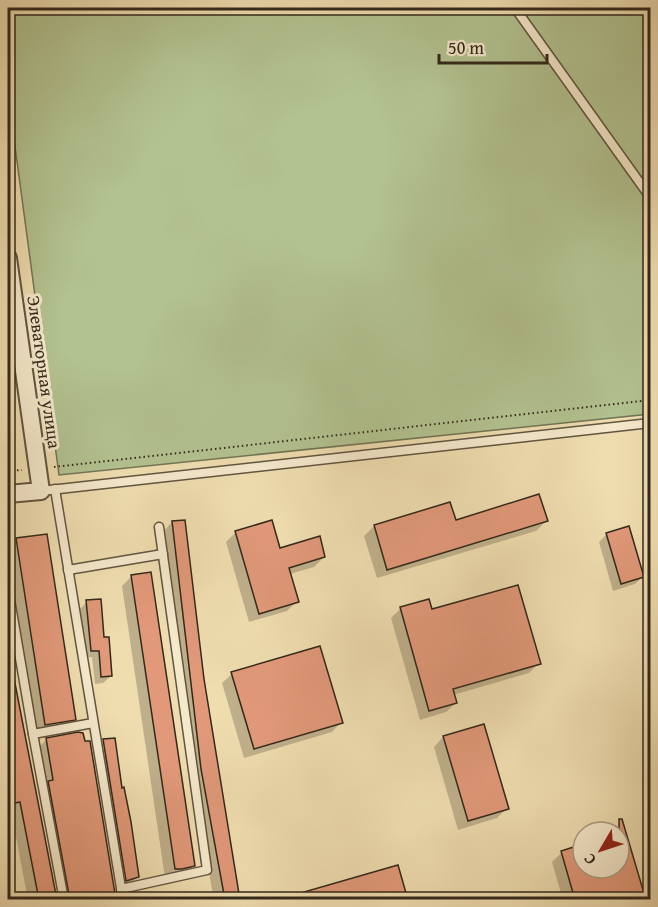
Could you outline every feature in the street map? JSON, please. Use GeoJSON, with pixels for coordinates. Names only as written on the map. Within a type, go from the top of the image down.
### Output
{"type":"FeatureCollection","features":[{"type":"Feature","properties":{"kind":"street","name":"Элеваторная улица"},"geometry":{"type":"LineString","coordinates":[[8,258],[38,468],[48,490]]}},
{"type":"Feature","properties":{"kind":"street"},"geometry":{"type":"LineString","coordinates":[[8,494],[48,490]]}},
{"type":"Feature","properties":{"kind":"lane"},"geometry":{"type":"LineString","coordinates":[[515,8],[651,197]]}},
{"type":"Feature","properties":{"kind":"lane"},"geometry":{"type":"LineString","coordinates":[[123,900],[68,570],[48,490],[651,423]]}},
{"type":"Feature","properties":{"kind":"lane"},"geometry":{"type":"LineString","coordinates":[[121,889],[207,870],[159,527]]}},
{"type":"Feature","properties":{"kind":"lane"},"geometry":{"type":"LineString","coordinates":[[68,570],[163,554]]}},
{"type":"Feature","properties":{"kind":"lane"},"geometry":{"type":"LineString","coordinates":[[8,588],[64,900]]}},
{"type":"Feature","properties":{"kind":"lane"},"geometry":{"type":"LineString","coordinates":[[33,734],[93,723]]}},
{"type":"Feature","properties":{"kind":"path"},"geometry":{"type":"LineString","coordinates":[[8,471],[651,400]]}},
{"type":"Feature","properties":{"kind":"green space"},"geometry":{"type":"Polygon","coordinates":[[[8,8],[650,8],[650,414],[59,475],[8,94],[8,8]]]}},
{"type":"Feature","properties":{"kind":"building"},"geometry":{"type":"Polygon","coordinates":[[[539,494],[548,521],[387,570],[374,525],[450,502],[456,520],[539,494]]]}},
{"type":"Feature","properties":{"kind":"building"},"geometry":{"type":"Polygon","coordinates":[[[185,520],[204,679],[240,900],[225,900],[201,769],[172,521],[185,520]]]}},
{"type":"Feature","properties":{"kind":"building"},"geometry":{"type":"Polygon","coordinates":[[[272,520],[280,548],[320,536],[325,557],[289,568],[299,602],[259,614],[235,531],[272,520]]]}},
{"type":"Feature","properties":{"kind":"building"},"geometry":{"type":"Polygon","coordinates":[[[629,526],[644,577],[621,584],[606,533],[629,526]]]}},
{"type":"Feature","properties":{"kind":"building"},"geometry":{"type":"Polygon","coordinates":[[[47,534],[76,720],[45,725],[16,538],[47,534]]]}},
{"type":"Feature","properties":{"kind":"building"},"geometry":{"type":"Polygon","coordinates":[[[151,572],[195,866],[182,869],[175,869],[131,575],[151,572]]]}},
{"type":"Feature","properties":{"kind":"building"},"geometry":{"type":"Polygon","coordinates":[[[518,585],[541,664],[453,689],[457,703],[429,711],[400,607],[429,599],[432,609],[518,585]]]}},
{"type":"Feature","properties":{"kind":"building"},"geometry":{"type":"Polygon","coordinates":[[[101,599],[104,637],[109,637],[112,676],[101,677],[99,651],[91,651],[86,600],[101,599]]]}},
{"type":"Feature","properties":{"kind":"building"},"geometry":{"type":"Polygon","coordinates":[[[320,646],[343,723],[254,749],[231,672],[320,646]]]}},
{"type":"Feature","properties":{"kind":"building"},"geometry":{"type":"Polygon","coordinates":[[[8,673],[13,673],[57,900],[39,900],[20,802],[8,804],[8,673]]]}},
{"type":"Feature","properties":{"kind":"building"},"geometry":{"type":"Polygon","coordinates":[[[484,724],[509,809],[468,821],[443,736],[484,724]]]}},
{"type":"Feature","properties":{"kind":"building"},"geometry":{"type":"Polygon","coordinates":[[[83,733],[85,741],[90,741],[116,900],[70,900],[48,781],[53,780],[46,738],[83,733]]]}},
{"type":"Feature","properties":{"kind":"building"},"geometry":{"type":"Polygon","coordinates":[[[115,738],[139,877],[126,881],[103,739],[115,738]]]}},
{"type":"Feature","properties":{"kind":"building"},"geometry":{"type":"Polygon","coordinates":[[[571,848],[571,880],[631,880],[631,849],[646,900],[575,900],[561,851],[571,848]]]}},
{"type":"Feature","properties":{"kind":"building"},"geometry":{"type":"Polygon","coordinates":[[[398,865],[408,900],[290,900],[290,896],[398,865]]]}}]}
